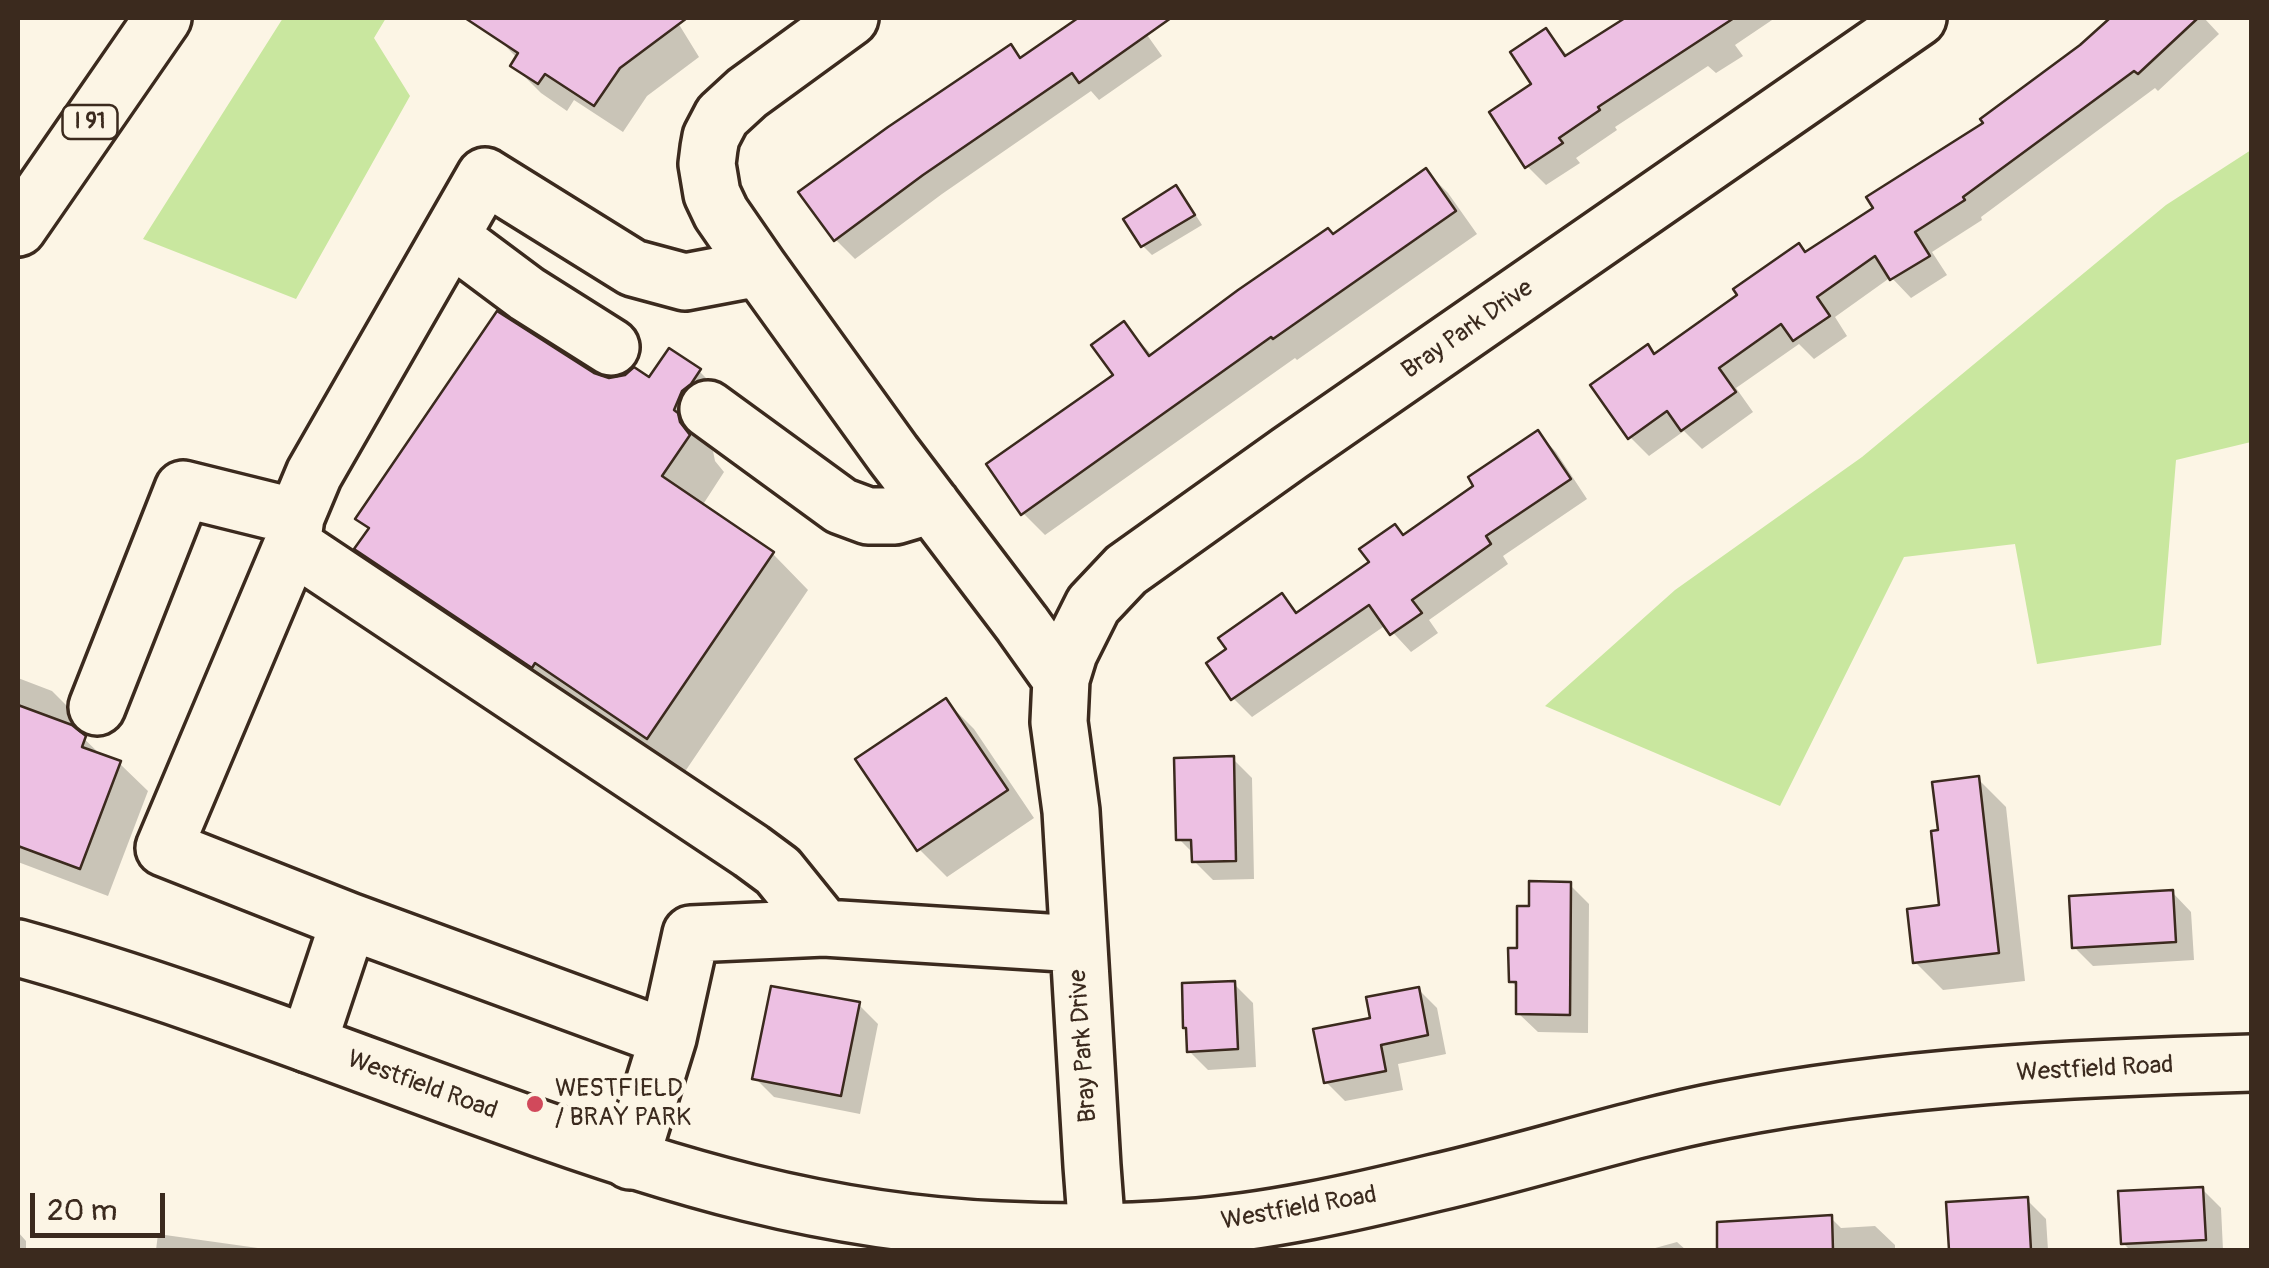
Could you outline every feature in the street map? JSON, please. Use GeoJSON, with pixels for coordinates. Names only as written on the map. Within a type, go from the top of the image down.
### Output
{"type":"FeatureCollection","features":[{"type":"Feature","properties":{"kind":"main road","name":"I 91"},"geometry":{"type":"LineString","coordinates":[[18,228],[163,18]]}},
{"type":"Feature","properties":{"kind":"main road"},"geometry":{"type":"LineString","coordinates":[[850,18],[733,103],[722,116],[711,137],[707,164],[712,194],[721,214],[759,268],[1061,680]]}},
{"type":"Feature","properties":{"kind":"main road","name":"Bray Park Drive"},"geometry":{"type":"LineString","coordinates":[[1100,1242],[1071,811],[1059,722],[1061,680],[1074,641],[1093,606],[1126,570],[1290,453],[1918,18]]}},
{"type":"Feature","properties":{"kind":"main road"},"geometry":{"type":"LineString","coordinates":[[668,1038],[349,922],[164,848],[314,474],[485,176],[633,268],[685,282],[759,268]]}},
{"type":"Feature","properties":{"kind":"main road"},"geometry":{"type":"LineString","coordinates":[[452,238],[527,294],[611,347]]}},
{"type":"Feature","properties":{"kind":"main road"},"geometry":{"type":"LineString","coordinates":[[708,410],[841,506],[868,516],[895,516],[932,506]]}},
{"type":"Feature","properties":{"kind":"main road"},"geometry":{"type":"LineString","coordinates":[[97,708],[184,489],[294,531],[778,871],[824,928]]}},
{"type":"Feature","properties":{"kind":"main road"},"geometry":{"type":"LineString","coordinates":[[308,1044],[349,922]]}},
{"type":"Feature","properties":{"kind":"main road"},"geometry":{"type":"LineString","coordinates":[[630,1161],[668,1038],[692,934],[824,928],[1078,944]]}},
{"type":"Feature","properties":{"kind":"main road","name":"Westfield Road"},"geometry":{"type":"LineString","coordinates":[[18,948],[155,990],[630,1161],[735,1191],[860,1217],[1100,1242],[1321,1208],[1437,1183],[1685,1118],[1818,1093],[2013,1074],[2252,1062]]}},
{"type":"Feature","properties":{"kind":"green space"},"geometry":{"type":"Polygon","coordinates":[[[283,18],[386,18],[374,38],[410,96],[296,299],[143,239],[283,18]]]}},
{"type":"Feature","properties":{"kind":"green space"},"geometry":{"type":"Polygon","coordinates":[[[2251,150],[2251,442],[2176,460],[2161,645],[2037,664],[2015,544],[1904,557],[1780,806],[1545,706],[1675,590],[1862,457],[2166,205],[2251,150]]]}},
{"type":"Feature","properties":{"kind":"building"},"geometry":{"type":"Polygon","coordinates":[[[465,18],[687,18],[620,68],[594,106],[545,74],[538,84],[510,66],[518,53],[465,18]]]}},
{"type":"Feature","properties":{"kind":"building"},"geometry":{"type":"Polygon","coordinates":[[[1078,18],[1171,18],[1079,83],[1072,73],[834,241],[798,192],[1011,44],[1020,58],[1078,18]]]}},
{"type":"Feature","properties":{"kind":"building"},"geometry":{"type":"Polygon","coordinates":[[[1625,18],[1734,18],[1598,107],[1600,110],[1559,138],[1563,143],[1525,168],[1489,112],[1531,84],[1510,52],[1546,28],[1565,56],[1625,18]]]}},
{"type":"Feature","properties":{"kind":"building"},"geometry":{"type":"Polygon","coordinates":[[[2110,18],[2198,18],[2138,74],[2134,71],[1963,197],[1965,200],[1915,232],[1930,256],[1890,280],[1875,256],[1817,297],[1830,316],[1793,341],[1781,324],[1719,368],[1736,392],[1681,431],[1667,411],[1628,439],[1590,385],[1648,344],[1654,354],[1737,295],[1733,289],[1799,243],[1805,252],[1873,208],[1866,197],[1983,123],[1980,119],[2110,18]]]}},
{"type":"Feature","properties":{"kind":"building"},"geometry":{"type":"Polygon","coordinates":[[[1426,168],[1456,211],[1021,515],[986,464],[1113,375],[1091,345],[1124,321],[1149,356],[1328,228],[1333,234],[1426,168]]]}},
{"type":"Feature","properties":{"kind":"building"},"geometry":{"type":"Polygon","coordinates":[[[1176,185],[1195,215],[1141,247],[1123,219],[1176,185]]]}},
{"type":"Feature","properties":{"kind":"building"},"geometry":{"type":"Polygon","coordinates":[[[497,311],[594,373],[609,378],[625,375],[634,367],[649,377],[669,348],[701,369],[682,391],[674,410],[690,435],[662,476],[774,552],[647,739],[354,549],[369,528],[355,519],[497,311]]]}},
{"type":"Feature","properties":{"kind":"building"},"geometry":{"type":"Polygon","coordinates":[[[1538,430],[1571,479],[1486,536],[1491,544],[1412,600],[1422,613],[1390,635],[1369,605],[1231,700],[1206,663],[1226,649],[1218,638],[1282,593],[1296,613],[1369,562],[1359,549],[1395,524],[1403,535],[1473,486],[1468,477],[1538,430]]]}},
{"type":"Feature","properties":{"kind":"building"},"geometry":{"type":"Polygon","coordinates":[[[946,698],[1008,790],[917,851],[855,759],[946,698]]]}},
{"type":"Feature","properties":{"kind":"building"},"geometry":{"type":"Polygon","coordinates":[[[18,705],[72,725],[86,736],[82,747],[121,761],[80,869],[18,846],[18,705]]]}},
{"type":"Feature","properties":{"kind":"building"},"geometry":{"type":"Polygon","coordinates":[[[1234,756],[1236,861],[1192,862],[1191,840],[1176,840],[1174,758],[1234,756]]]}},
{"type":"Feature","properties":{"kind":"building"},"geometry":{"type":"Polygon","coordinates":[[[1979,776],[1999,953],[1913,963],[1907,909],[1939,905],[1931,831],[1938,830],[1932,782],[1979,776]]]}},
{"type":"Feature","properties":{"kind":"building"},"geometry":{"type":"Polygon","coordinates":[[[1529,881],[1571,882],[1570,1015],[1516,1014],[1516,982],[1509,982],[1508,948],[1517,948],[1517,906],[1529,906],[1529,881]]]}},
{"type":"Feature","properties":{"kind":"building"},"geometry":{"type":"Polygon","coordinates":[[[2173,890],[2176,942],[2072,948],[2069,896],[2173,890]]]}},
{"type":"Feature","properties":{"kind":"building"},"geometry":{"type":"Polygon","coordinates":[[[1235,981],[1238,1049],[1187,1052],[1182,983],[1235,981]]]}},
{"type":"Feature","properties":{"kind":"building"},"geometry":{"type":"Polygon","coordinates":[[[771,986],[860,1002],[841,1096],[752,1079],[771,986]]]}},
{"type":"Feature","properties":{"kind":"building"},"geometry":{"type":"Polygon","coordinates":[[[1419,987],[1428,1035],[1381,1045],[1386,1071],[1324,1083],[1313,1029],[1370,1018],[1366,997],[1419,987]]]}},
{"type":"Feature","properties":{"kind":"building"},"geometry":{"type":"Polygon","coordinates":[[[2203,1187],[2206,1240],[2121,1244],[2118,1191],[2203,1187]]]}},
{"type":"Feature","properties":{"kind":"building"},"geometry":{"type":"Polygon","coordinates":[[[2028,1197],[2031,1250],[1949,1250],[1946,1202],[2028,1197]]]}},
{"type":"Feature","properties":{"kind":"building"},"geometry":{"type":"Polygon","coordinates":[[[1832,1215],[1833,1250],[1717,1250],[1717,1222],[1832,1215]]]}},
{"type":"Feature","properties":{"kind":"place","name":"WESTFIELD / BRAY PARK"},"geometry":{"type":"Point","coordinates":[535,1104]}}]}
